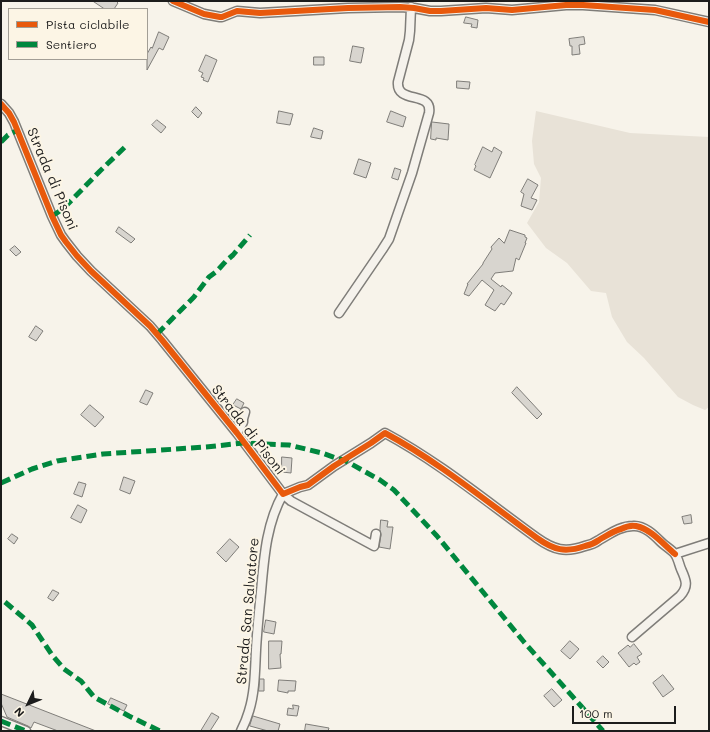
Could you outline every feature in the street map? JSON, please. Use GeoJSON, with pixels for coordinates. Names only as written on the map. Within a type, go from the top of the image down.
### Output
{"type":"FeatureCollection","features":[{"type":"Feature","properties":{"kind":"street"},"geometry":{"type":"LineString","coordinates":[[173,1],[209,16],[220,17],[237,11],[260,13],[353,8],[411,8],[441,12],[486,8],[512,10],[566,5],[593,5],[655,10],[709,22]]}},
{"type":"Feature","properties":{"kind":"street"},"geometry":{"type":"LineString","coordinates":[[340,312],[388,239],[412,173],[429,113],[430,107],[427,102],[403,94],[398,88],[398,82],[409,40],[411,8]]}},
{"type":"Feature","properties":{"kind":"street","name":"Strada di Pisoni"},"geometry":{"type":"LineString","coordinates":[[1,104],[9,113],[14,122],[52,216],[66,242],[91,271],[162,340],[237,433],[243,443],[283,494],[311,483],[386,432],[436,463],[550,546],[561,550],[578,549],[595,543],[619,529],[628,526],[635,526],[648,531],[675,554]]}},
{"type":"Feature","properties":{"kind":"street"},"geometry":{"type":"LineString","coordinates":[[237,433],[243,422],[245,412]]}},
{"type":"Feature","properties":{"kind":"street"},"geometry":{"type":"LineString","coordinates":[[283,494],[291,501],[374,546],[376,534]]}},
{"type":"Feature","properties":{"kind":"street","name":"Strada San Salvatore"},"geometry":{"type":"LineString","coordinates":[[241,731],[249,711],[253,692],[263,570],[267,542],[274,514],[283,494]]}},
{"type":"Feature","properties":{"kind":"street"},"geometry":{"type":"LineString","coordinates":[[632,637],[684,592],[686,580],[675,554],[709,544]]}},
{"type":"Feature","properties":{"kind":"street"},"geometry":{"type":"LineString","coordinates":[[1,721],[26,731]]}},
{"type":"Feature","properties":{"kind":"shaded area"},"geometry":{"type":"Polygon","coordinates":[[[536,111],[630,133],[709,137],[709,407],[705,410],[678,397],[644,358],[627,342],[612,317],[606,293],[591,291],[567,263],[546,248],[527,223],[539,202],[541,178],[534,164],[532,141],[536,111]]]}},
{"type":"Feature","properties":{"kind":"building"},"geometry":{"type":"Polygon","coordinates":[[[93,1],[116,1],[118,3],[115,8],[104,8],[93,1]]]}},
{"type":"Feature","properties":{"kind":"building"},"geometry":{"type":"Polygon","coordinates":[[[466,17],[478,20],[477,28],[471,27],[472,24],[464,23],[466,17]]]}},
{"type":"Feature","properties":{"kind":"building"},"geometry":{"type":"Polygon","coordinates":[[[159,32],[169,37],[163,50],[159,48],[147,70],[148,52],[151,47],[152,48],[159,32]]]}},
{"type":"Feature","properties":{"kind":"building"},"geometry":{"type":"Polygon","coordinates":[[[584,37],[585,44],[579,45],[580,54],[572,55],[572,46],[570,46],[569,39],[584,37]]]}},
{"type":"Feature","properties":{"kind":"building"},"geometry":{"type":"Polygon","coordinates":[[[353,46],[364,48],[361,63],[350,61],[353,46]]]}},
{"type":"Feature","properties":{"kind":"building"},"geometry":{"type":"Polygon","coordinates":[[[206,55],[217,60],[208,82],[203,80],[204,78],[201,77],[203,73],[199,71],[206,55]]]}},
{"type":"Feature","properties":{"kind":"building"},"geometry":{"type":"Polygon","coordinates":[[[314,57],[324,57],[324,65],[314,65],[314,57]]]}},
{"type":"Feature","properties":{"kind":"building"},"geometry":{"type":"Polygon","coordinates":[[[457,81],[470,82],[469,89],[457,88],[457,81]]]}},
{"type":"Feature","properties":{"kind":"building"},"geometry":{"type":"Polygon","coordinates":[[[196,107],[202,113],[198,118],[192,112],[196,107]]]}},
{"type":"Feature","properties":{"kind":"building"},"geometry":{"type":"Polygon","coordinates":[[[279,111],[293,114],[290,125],[277,123],[279,111]]]}},
{"type":"Feature","properties":{"kind":"building"},"geometry":{"type":"Polygon","coordinates":[[[391,111],[406,117],[403,127],[387,122],[391,111]]]}},
{"type":"Feature","properties":{"kind":"building"},"geometry":{"type":"Polygon","coordinates":[[[157,120],[166,127],[161,133],[152,125],[157,120]]]}},
{"type":"Feature","properties":{"kind":"building"},"geometry":{"type":"Polygon","coordinates":[[[432,122],[449,124],[448,140],[436,138],[436,140],[431,139],[432,122]]]}},
{"type":"Feature","properties":{"kind":"building"},"geometry":{"type":"Polygon","coordinates":[[[314,128],[323,131],[321,139],[311,137],[314,128]]]}},
{"type":"Feature","properties":{"kind":"building"},"geometry":{"type":"Polygon","coordinates":[[[483,147],[492,152],[494,147],[502,152],[490,178],[474,170],[483,147]]]}},
{"type":"Feature","properties":{"kind":"building"},"geometry":{"type":"Polygon","coordinates":[[[359,159],[371,163],[366,178],[354,174],[359,159]]]}},
{"type":"Feature","properties":{"kind":"building"},"geometry":{"type":"Polygon","coordinates":[[[395,168],[401,170],[398,180],[392,178],[395,168]]]}},
{"type":"Feature","properties":{"kind":"building"},"geometry":{"type":"Polygon","coordinates":[[[528,179],[538,185],[531,198],[537,200],[532,210],[521,206],[524,194],[521,192],[528,179]]]}},
{"type":"Feature","properties":{"kind":"building"},"geometry":{"type":"Polygon","coordinates":[[[119,227],[135,239],[131,243],[116,232],[119,227]]]}},
{"type":"Feature","properties":{"kind":"building"},"geometry":{"type":"Polygon","coordinates":[[[510,230],[525,235],[527,238],[519,260],[516,258],[513,271],[495,273],[491,279],[512,293],[504,305],[501,303],[495,311],[485,305],[494,290],[482,280],[469,296],[464,294],[467,284],[483,264],[492,249],[491,247],[499,238],[504,243],[510,230]]]}},
{"type":"Feature","properties":{"kind":"building"},"geometry":{"type":"Polygon","coordinates":[[[15,246],[21,252],[16,256],[10,250],[15,246]]]}},
{"type":"Feature","properties":{"kind":"building"},"geometry":{"type":"Polygon","coordinates":[[[36,326],[43,331],[36,341],[29,337],[36,326]]]}},
{"type":"Feature","properties":{"kind":"building"},"geometry":{"type":"Polygon","coordinates":[[[517,387],[542,414],[537,419],[512,393],[517,387]]]}},
{"type":"Feature","properties":{"kind":"building"},"geometry":{"type":"Polygon","coordinates":[[[146,390],[153,393],[147,405],[140,402],[146,390]]]}},
{"type":"Feature","properties":{"kind":"building"},"geometry":{"type":"Polygon","coordinates":[[[237,399],[244,403],[241,409],[233,405],[237,399]]]}},
{"type":"Feature","properties":{"kind":"building"},"geometry":{"type":"Polygon","coordinates":[[[90,405],[104,417],[95,427],[81,415],[90,405]]]}},
{"type":"Feature","properties":{"kind":"building"},"geometry":{"type":"Polygon","coordinates":[[[282,457],[292,458],[291,473],[282,472],[282,457]]]}},
{"type":"Feature","properties":{"kind":"building"},"geometry":{"type":"Polygon","coordinates":[[[124,477],[135,481],[130,494],[120,490],[124,477]]]}},
{"type":"Feature","properties":{"kind":"building"},"geometry":{"type":"Polygon","coordinates":[[[79,482],[86,484],[82,497],[74,494],[79,482]]]}},
{"type":"Feature","properties":{"kind":"building"},"geometry":{"type":"Polygon","coordinates":[[[78,505],[87,510],[81,523],[71,518],[78,505]]]}},
{"type":"Feature","properties":{"kind":"building"},"geometry":{"type":"Polygon","coordinates":[[[691,515],[692,523],[684,524],[682,517],[691,515]]]}},
{"type":"Feature","properties":{"kind":"building"},"geometry":{"type":"Polygon","coordinates":[[[381,520],[388,521],[387,527],[393,527],[390,549],[379,547],[381,520]]]}},
{"type":"Feature","properties":{"kind":"building"},"geometry":{"type":"Polygon","coordinates":[[[12,534],[18,538],[14,544],[8,539],[12,534]]]}},
{"type":"Feature","properties":{"kind":"building"},"geometry":{"type":"Polygon","coordinates":[[[230,539],[239,547],[226,562],[217,553],[230,539]]]}},
{"type":"Feature","properties":{"kind":"building"},"geometry":{"type":"Polygon","coordinates":[[[53,590],[59,593],[53,601],[48,598],[53,590]]]}},
{"type":"Feature","properties":{"kind":"building"},"geometry":{"type":"Polygon","coordinates":[[[266,620],[276,622],[274,634],[264,632],[266,620]]]}},
{"type":"Feature","properties":{"kind":"building"},"geometry":{"type":"Polygon","coordinates":[[[269,641],[282,641],[280,654],[281,668],[269,669],[269,641]]]}},
{"type":"Feature","properties":{"kind":"building"},"geometry":{"type":"Polygon","coordinates":[[[570,641],[579,649],[570,659],[561,651],[570,641]]]}},
{"type":"Feature","properties":{"kind":"building"},"geometry":{"type":"Polygon","coordinates":[[[634,644],[642,654],[637,657],[640,662],[636,665],[634,663],[629,667],[618,653],[628,645],[630,647],[634,644]]]}},
{"type":"Feature","properties":{"kind":"building"},"geometry":{"type":"Polygon","coordinates":[[[603,656],[609,662],[603,668],[597,662],[603,656]]]}},
{"type":"Feature","properties":{"kind":"building"},"geometry":{"type":"Polygon","coordinates":[[[663,675],[674,689],[663,697],[653,683],[663,675]]]}},
{"type":"Feature","properties":{"kind":"building"},"geometry":{"type":"Polygon","coordinates":[[[260,679],[264,679],[264,691],[259,691],[260,679]]]}},
{"type":"Feature","properties":{"kind":"building"},"geometry":{"type":"Polygon","coordinates":[[[279,680],[296,681],[295,691],[288,691],[288,693],[278,691],[279,680]]]}},
{"type":"Feature","properties":{"kind":"building"},"geometry":{"type":"Polygon","coordinates":[[[552,689],[562,700],[554,707],[544,696],[552,689]]]}},
{"type":"Feature","properties":{"kind":"building"},"geometry":{"type":"Polygon","coordinates":[[[1,694],[96,731],[58,731],[34,722],[31,728],[7,717],[1,703],[1,694]]]}},
{"type":"Feature","properties":{"kind":"building"},"geometry":{"type":"Polygon","coordinates":[[[111,698],[127,705],[124,711],[108,704],[111,698]]]}},
{"type":"Feature","properties":{"kind":"building"},"geometry":{"type":"Polygon","coordinates":[[[293,705],[299,706],[297,716],[287,715],[288,708],[293,709],[293,705]]]}},
{"type":"Feature","properties":{"kind":"building"},"geometry":{"type":"Polygon","coordinates":[[[212,713],[219,717],[210,731],[201,731],[212,713]]]}},
{"type":"Feature","properties":{"kind":"building"},"geometry":{"type":"Polygon","coordinates":[[[253,716],[280,724],[278,731],[268,731],[250,726],[253,716]]]}},
{"type":"Feature","properties":{"kind":"building"},"geometry":{"type":"Polygon","coordinates":[[[306,724],[329,728],[328,731],[305,731],[306,724]]]}},
{"type":"Feature","properties":{"kind":"marked path"},"geometry":{"type":"LineString","coordinates":[[1,142],[8,135],[18,130]]}},
{"type":"Feature","properties":{"kind":"marked path"},"geometry":{"type":"LineString","coordinates":[[52,216],[63,209],[125,147]]}},
{"type":"Feature","properties":{"kind":"marked path"},"geometry":{"type":"LineString","coordinates":[[157,334],[194,297],[209,277],[233,255],[250,235]]}},
{"type":"Feature","properties":{"kind":"marked path"},"geometry":{"type":"LineString","coordinates":[[1,483],[32,469],[57,461],[103,454],[243,443],[289,445],[344,460],[380,480],[394,490],[437,536],[524,642],[603,731]]}},
{"type":"Feature","properties":{"kind":"marked path"},"geometry":{"type":"LineString","coordinates":[[5,602],[32,625],[52,655],[64,669],[81,681],[94,697],[160,731]]}},
{"type":"Feature","properties":{"kind":"marked path"},"geometry":{"type":"LineString","coordinates":[[1,721],[26,731]]}},
{"type":"Feature","properties":{"kind":"cycle path"},"geometry":{"type":"LineString","coordinates":[[173,1],[204,14],[220,17],[237,11],[260,13],[348,8],[400,7],[430,11],[486,8],[512,10],[583,5],[655,10],[709,22]]}},
{"type":"Feature","properties":{"kind":"cycle path"},"geometry":{"type":"LineString","coordinates":[[1,104],[9,113],[14,122],[52,216],[66,242],[91,271],[150,326],[237,433],[283,494],[308,485],[385,433],[444,469],[537,538],[554,548],[566,550],[589,545],[615,531],[634,526],[647,530],[675,554]]}}]}
